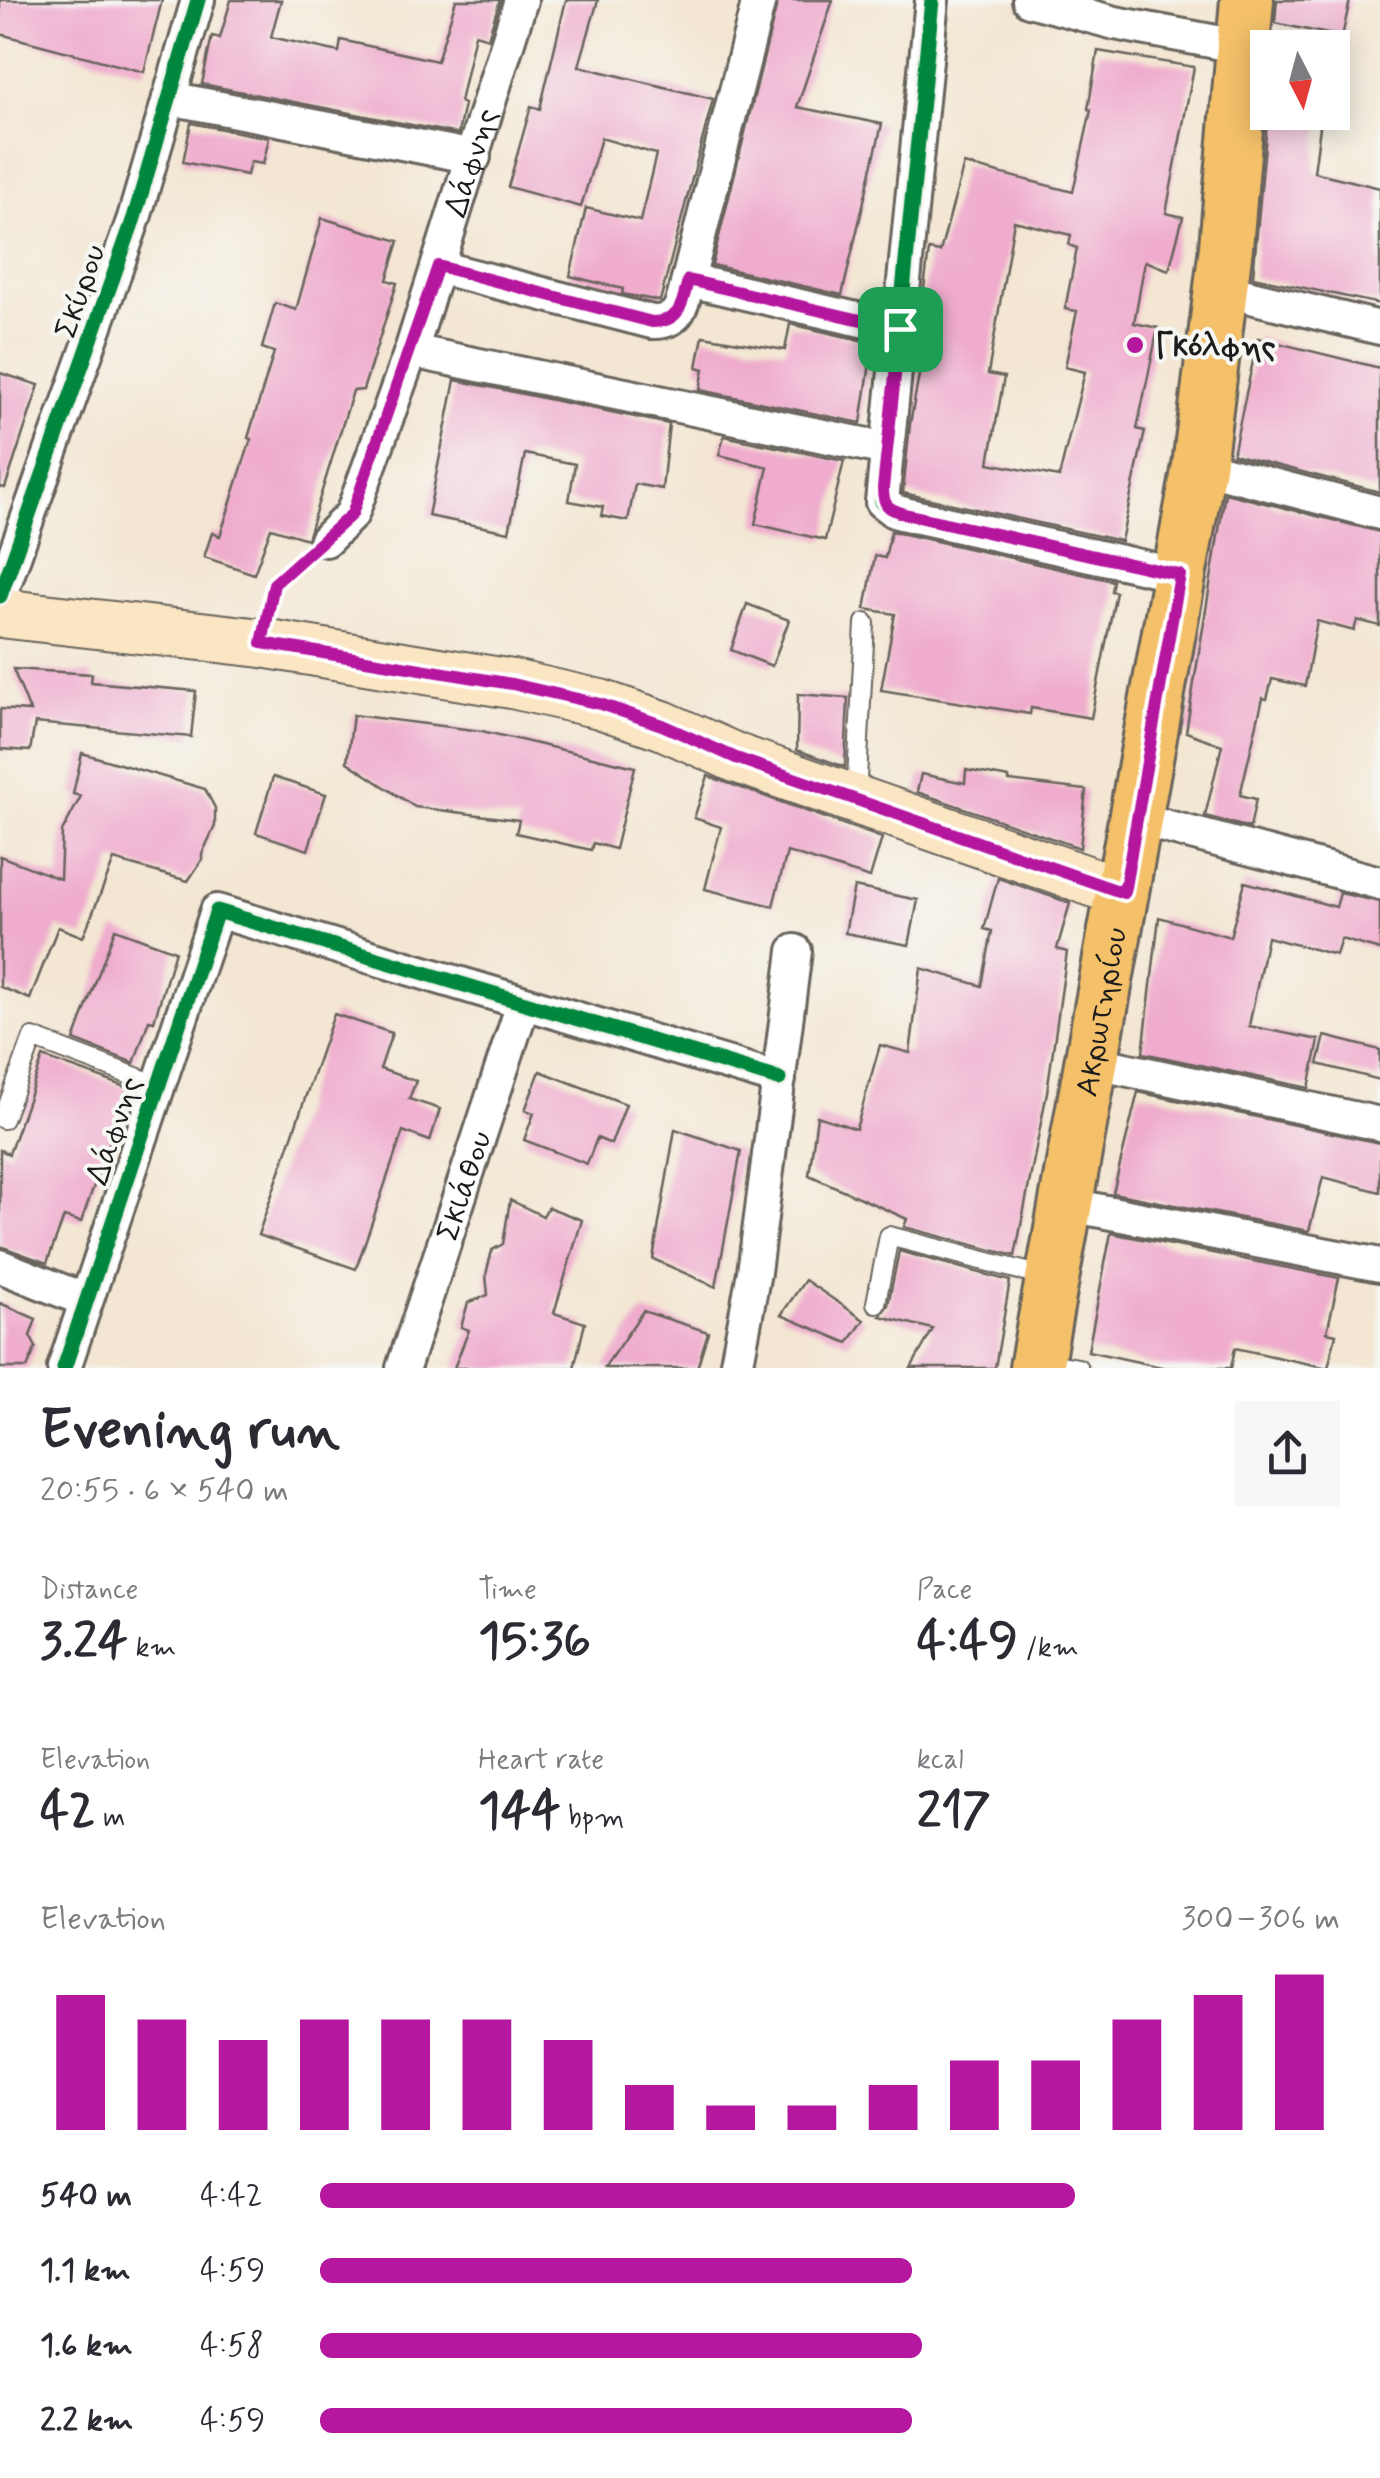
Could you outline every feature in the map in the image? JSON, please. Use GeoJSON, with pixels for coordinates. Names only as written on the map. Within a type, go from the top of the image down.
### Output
{"type":"FeatureCollection","features":[{"type":"Feature","properties":{"kind":"main road","name":"Ακρωτηρίου"},"geometry":{"type":"LineString","coordinates":[[1051,1366],[1052,1278],[1199,466],[1222,290],[1245,23]]}},
{"type":"Feature","properties":{"kind":"main road"},"geometry":{"type":"LineString","coordinates":[[0,614],[262,643],[512,684],[600,704],[736,758],[1124,893]]}},
{"type":"Feature","properties":{"kind":"street","name":"Σκύρου"},"geometry":{"type":"LineString","coordinates":[[0,596],[129,232],[198,0]]}},
{"type":"Feature","properties":{"kind":"street","name":"Δάφνης"},"geometry":{"type":"LineString","coordinates":[[326,540],[352,514],[411,350],[521,0]]}},
{"type":"Feature","properties":{"kind":"street"},"geometry":{"type":"LineString","coordinates":[[438,266],[652,322],[671,320],[678,315],[759,0]]}},
{"type":"Feature","properties":{"kind":"street"},"geometry":{"type":"LineString","coordinates":[[932,0],[882,502],[905,514],[1180,575]]}},
{"type":"Feature","properties":{"kind":"street"},"geometry":{"type":"LineString","coordinates":[[1029,0],[1115,23],[1245,23]]}},
{"type":"Feature","properties":{"kind":"street"},"geometry":{"type":"LineString","coordinates":[[169,98],[474,157]]}},
{"type":"Feature","properties":{"kind":"street"},"geometry":{"type":"LineString","coordinates":[[688,280],[900,329]]}},
{"type":"Feature","properties":{"kind":"street"},"geometry":{"type":"LineString","coordinates":[[1222,290],[1380,328]]}},
{"type":"Feature","properties":{"kind":"street"},"geometry":{"type":"LineString","coordinates":[[411,350],[887,449]]}},
{"type":"Feature","properties":{"kind":"street"},"geometry":{"type":"LineString","coordinates":[[1199,466],[1380,513]]}},
{"type":"Feature","properties":{"kind":"street"},"geometry":{"type":"LineString","coordinates":[[1138,819],[1380,883]]}},
{"type":"Feature","properties":{"kind":"street","name":"Δάφνης"},"geometry":{"type":"LineString","coordinates":[[64,1368],[218,911],[523,1004]]}},
{"type":"Feature","properties":{"kind":"street"},"geometry":{"type":"LineString","coordinates":[[736,1368],[754,1272],[795,951]]}},
{"type":"Feature","properties":{"kind":"street"},"geometry":{"type":"LineString","coordinates":[[523,1004],[779,1079]]}},
{"type":"Feature","properties":{"kind":"street","name":"Σκιάθου"},"geometry":{"type":"LineString","coordinates":[[403,1368],[523,1004]]}},
{"type":"Feature","properties":{"kind":"street"},"geometry":{"type":"LineString","coordinates":[[1092,1062],[1380,1124]]}},
{"type":"Feature","properties":{"kind":"street"},"geometry":{"type":"LineString","coordinates":[[1065,1204],[1380,1265]]}},
{"type":"Feature","properties":{"kind":"street"},"geometry":{"type":"LineString","coordinates":[[0,1266],[85,1300]]}},
{"type":"Feature","properties":{"kind":"lane"},"geometry":{"type":"LineString","coordinates":[[856,800],[865,623]]}},
{"type":"Feature","properties":{"kind":"lane"},"geometry":{"type":"LineString","coordinates":[[4,1118],[32,1038],[157,1085]]}},
{"type":"Feature","properties":{"kind":"lane"},"geometry":{"type":"LineString","coordinates":[[876,1303],[890,1236],[1052,1278]]}},
{"type":"Feature","properties":{"kind":"path"},"geometry":{"type":"LineString","coordinates":[[262,643],[274,584],[326,540]]}},
{"type":"Feature","properties":{"kind":"building"},"geometry":{"type":"Polygon","coordinates":[[[0,0],[162,0],[144,72],[0,34],[0,0]]]}},
{"type":"Feature","properties":{"kind":"building"},"geometry":{"type":"Polygon","coordinates":[[[231,0],[281,0],[271,37],[339,52],[341,40],[437,61],[456,0],[500,0],[488,38],[475,34],[460,102],[464,104],[458,134],[202,84],[212,36],[220,38],[231,0]]]}},
{"type":"Feature","properties":{"kind":"building"},"geometry":{"type":"Polygon","coordinates":[[[566,0],[598,0],[579,66],[713,99],[660,301],[622,294],[623,289],[570,276],[586,208],[640,221],[656,154],[601,138],[581,207],[508,187],[531,106],[540,109],[566,0]]]}},
{"type":"Feature","properties":{"kind":"building"},"geometry":{"type":"Polygon","coordinates":[[[778,0],[833,0],[797,107],[882,124],[842,295],[712,265],[778,0]]]}},
{"type":"Feature","properties":{"kind":"building"},"geometry":{"type":"Polygon","coordinates":[[[1277,0],[1350,0],[1344,30],[1308,30],[1275,23],[1277,0]]]}},
{"type":"Feature","properties":{"kind":"building"},"geometry":{"type":"Polygon","coordinates":[[[1098,51],[1194,67],[1166,213],[1183,217],[1169,270],[1145,261],[1134,323],[1158,328],[1137,429],[1145,431],[1121,541],[903,493],[910,424],[927,332],[919,328],[929,250],[940,252],[964,164],[1073,192],[1091,110],[1088,109],[1098,51]],[[1014,221],[988,374],[1004,377],[989,463],[1059,477],[1085,372],[1065,367],[1077,311],[1065,309],[1077,248],[1069,245],[1071,235],[1014,221]]]}},
{"type":"Feature","properties":{"kind":"building"},"geometry":{"type":"Polygon","coordinates":[[[191,123],[269,138],[263,164],[250,162],[247,175],[183,162],[191,123]]]}},
{"type":"Feature","properties":{"kind":"building"},"geometry":{"type":"Polygon","coordinates":[[[1266,130],[1320,130],[1314,172],[1380,188],[1380,304],[1253,277],[1266,130]]]}},
{"type":"Feature","properties":{"kind":"building"},"geometry":{"type":"Polygon","coordinates":[[[322,218],[399,241],[387,280],[397,283],[363,390],[353,391],[307,539],[271,528],[254,574],[204,557],[212,533],[220,536],[251,439],[248,438],[274,352],[262,348],[275,303],[296,310],[322,218]]]}},
{"type":"Feature","properties":{"kind":"building"},"geometry":{"type":"Polygon","coordinates":[[[790,324],[873,343],[861,423],[700,390],[704,369],[697,367],[703,336],[785,350],[790,324]]]}},
{"type":"Feature","properties":{"kind":"building"},"geometry":{"type":"Polygon","coordinates":[[[1258,338],[1380,368],[1380,492],[1233,454],[1258,338]]]}},
{"type":"Feature","properties":{"kind":"building"},"geometry":{"type":"Polygon","coordinates":[[[0,373],[39,385],[5,488],[0,487],[0,373]]]}},
{"type":"Feature","properties":{"kind":"building"},"geometry":{"type":"Polygon","coordinates":[[[455,380],[669,424],[662,489],[635,484],[628,521],[601,516],[603,507],[569,501],[575,464],[525,454],[509,532],[428,516],[455,380]]]}},
{"type":"Feature","properties":{"kind":"building"},"geometry":{"type":"Polygon","coordinates":[[[724,436],[844,461],[825,540],[755,524],[768,467],[719,455],[724,436]]]}},
{"type":"Feature","properties":{"kind":"building"},"geometry":{"type":"Polygon","coordinates":[[[1225,493],[1380,532],[1380,626],[1357,620],[1354,631],[1317,621],[1305,686],[1272,679],[1267,699],[1263,698],[1240,795],[1256,799],[1250,828],[1205,816],[1222,745],[1186,732],[1225,493]]]}},
{"type":"Feature","properties":{"kind":"building"},"geometry":{"type":"Polygon","coordinates":[[[891,531],[1113,581],[1111,591],[1116,592],[1091,718],[1031,708],[1030,714],[881,690],[895,614],[865,609],[875,556],[885,558],[891,531]]]}},
{"type":"Feature","properties":{"kind":"building"},"geometry":{"type":"Polygon","coordinates":[[[747,604],[789,620],[772,666],[731,650],[747,604]]]}},
{"type":"Feature","properties":{"kind":"building"},"geometry":{"type":"Polygon","coordinates":[[[13,669],[92,674],[91,682],[196,691],[191,737],[35,723],[30,751],[0,749],[0,709],[30,711],[13,669]]]}},
{"type":"Feature","properties":{"kind":"building"},"geometry":{"type":"Polygon","coordinates":[[[798,694],[848,698],[845,767],[797,750],[798,694]]]}},
{"type":"Feature","properties":{"kind":"building"},"geometry":{"type":"Polygon","coordinates":[[[353,715],[482,731],[635,767],[615,849],[593,843],[591,850],[516,833],[519,820],[415,807],[347,762],[353,715]]]}},
{"type":"Feature","properties":{"kind":"building"},"geometry":{"type":"Polygon","coordinates":[[[82,753],[205,789],[215,808],[215,826],[202,860],[188,881],[114,860],[83,937],[58,927],[30,999],[0,987],[0,856],[60,879],[62,832],[81,796],[73,794],[82,753]]]}},
{"type":"Feature","properties":{"kind":"building"},"geometry":{"type":"Polygon","coordinates":[[[966,770],[1009,781],[1086,790],[1080,848],[917,792],[921,774],[965,783],[966,770]]]}},
{"type":"Feature","properties":{"kind":"building"},"geometry":{"type":"Polygon","coordinates":[[[708,776],[882,838],[870,878],[787,852],[773,906],[705,889],[721,827],[694,818],[708,776]]]}},
{"type":"Feature","properties":{"kind":"building"},"geometry":{"type":"Polygon","coordinates":[[[273,777],[326,794],[308,850],[256,833],[273,777]]]}},
{"type":"Feature","properties":{"kind":"building"},"geometry":{"type":"Polygon","coordinates":[[[998,878],[1070,903],[1057,949],[1067,952],[1047,1092],[1015,1256],[904,1227],[907,1219],[809,1175],[817,1116],[856,1129],[880,1045],[910,1053],[921,968],[982,986],[992,931],[984,929],[998,878]]]}},
{"type":"Feature","properties":{"kind":"building"},"geometry":{"type":"Polygon","coordinates":[[[1245,882],[1336,907],[1340,893],[1380,902],[1380,950],[1341,939],[1336,955],[1267,937],[1249,1026],[1319,1040],[1309,1088],[1143,1053],[1159,917],[1230,937],[1245,882]]]}},
{"type":"Feature","properties":{"kind":"building"},"geometry":{"type":"Polygon","coordinates":[[[854,887],[918,900],[909,945],[845,933],[854,887]]]}},
{"type":"Feature","properties":{"kind":"building"},"geometry":{"type":"Polygon","coordinates":[[[115,929],[175,951],[154,1021],[149,1020],[134,1063],[74,1040],[115,929]]]}},
{"type":"Feature","properties":{"kind":"building"},"geometry":{"type":"Polygon","coordinates":[[[334,1014],[392,1033],[380,1069],[416,1081],[409,1099],[440,1109],[430,1141],[403,1131],[356,1269],[258,1235],[334,1014]]]}},
{"type":"Feature","properties":{"kind":"building"},"geometry":{"type":"Polygon","coordinates":[[[1325,1036],[1380,1050],[1380,1080],[1318,1064],[1325,1036]]]}},
{"type":"Feature","properties":{"kind":"building"},"geometry":{"type":"Polygon","coordinates":[[[43,1057],[129,1088],[81,1222],[64,1217],[47,1263],[0,1246],[0,1150],[9,1154],[43,1057]]]}},
{"type":"Feature","properties":{"kind":"building"},"geometry":{"type":"Polygon","coordinates":[[[540,1071],[626,1104],[611,1144],[597,1138],[587,1164],[524,1140],[534,1113],[525,1110],[540,1071]]]}},
{"type":"Feature","properties":{"kind":"building"},"geometry":{"type":"Polygon","coordinates":[[[1138,1092],[1380,1143],[1380,1192],[1323,1177],[1309,1231],[1113,1193],[1138,1092]]]}},
{"type":"Feature","properties":{"kind":"building"},"geometry":{"type":"Polygon","coordinates":[[[675,1129],[741,1151],[716,1287],[653,1259],[675,1129]]]}},
{"type":"Feature","properties":{"kind":"building"},"geometry":{"type":"Polygon","coordinates":[[[510,1200],[543,1216],[548,1207],[582,1220],[554,1313],[585,1323],[574,1368],[454,1368],[469,1330],[461,1327],[468,1303],[488,1295],[486,1275],[492,1250],[503,1244],[510,1200]]]}},
{"type":"Feature","properties":{"kind":"building"},"geometry":{"type":"Polygon","coordinates":[[[1111,1233],[1339,1278],[1327,1332],[1336,1334],[1328,1368],[1235,1348],[1231,1368],[1166,1368],[1088,1351],[1111,1233]]]}},
{"type":"Feature","properties":{"kind":"building"},"geometry":{"type":"Polygon","coordinates":[[[899,1251],[1010,1281],[995,1368],[911,1368],[933,1329],[880,1316],[888,1305],[899,1251]]]}},
{"type":"Feature","properties":{"kind":"building"},"geometry":{"type":"Polygon","coordinates":[[[805,1280],[864,1320],[848,1343],[781,1315],[805,1280]]]}},
{"type":"Feature","properties":{"kind":"building"},"geometry":{"type":"Polygon","coordinates":[[[0,1303],[36,1319],[30,1336],[36,1347],[27,1368],[0,1368],[0,1303]]]}},
{"type":"Feature","properties":{"kind":"building"},"geometry":{"type":"Polygon","coordinates":[[[643,1311],[708,1332],[697,1368],[604,1368],[643,1311]]]}},
{"type":"Feature","properties":{"kind":"cycle path"},"geometry":{"type":"LineString","coordinates":[[0,596],[134,218],[198,0]]}},
{"type":"Feature","properties":{"kind":"cycle path"},"geometry":{"type":"LineString","coordinates":[[932,0],[882,502],[905,514],[1180,575]]}},
{"type":"Feature","properties":{"kind":"cycle path"},"geometry":{"type":"LineString","coordinates":[[64,1368],[217,911],[779,1079]]}},
{"type":"Feature","properties":{"kind":"place","name":"Γκόλφης"},"geometry":{"type":"Point","coordinates":[1135,345]}},
{"type":"Feature","properties":{"kind":"route"},"geometry":{"type":"LineString","coordinates":[[438,266],[652,322],[671,320],[678,315],[688,280],[900,329],[883,488],[882,502],[886,507],[1180,575],[1124,893],[736,758],[662,725],[600,704],[512,684],[262,643],[274,584],[352,514],[438,266]]}}]}
